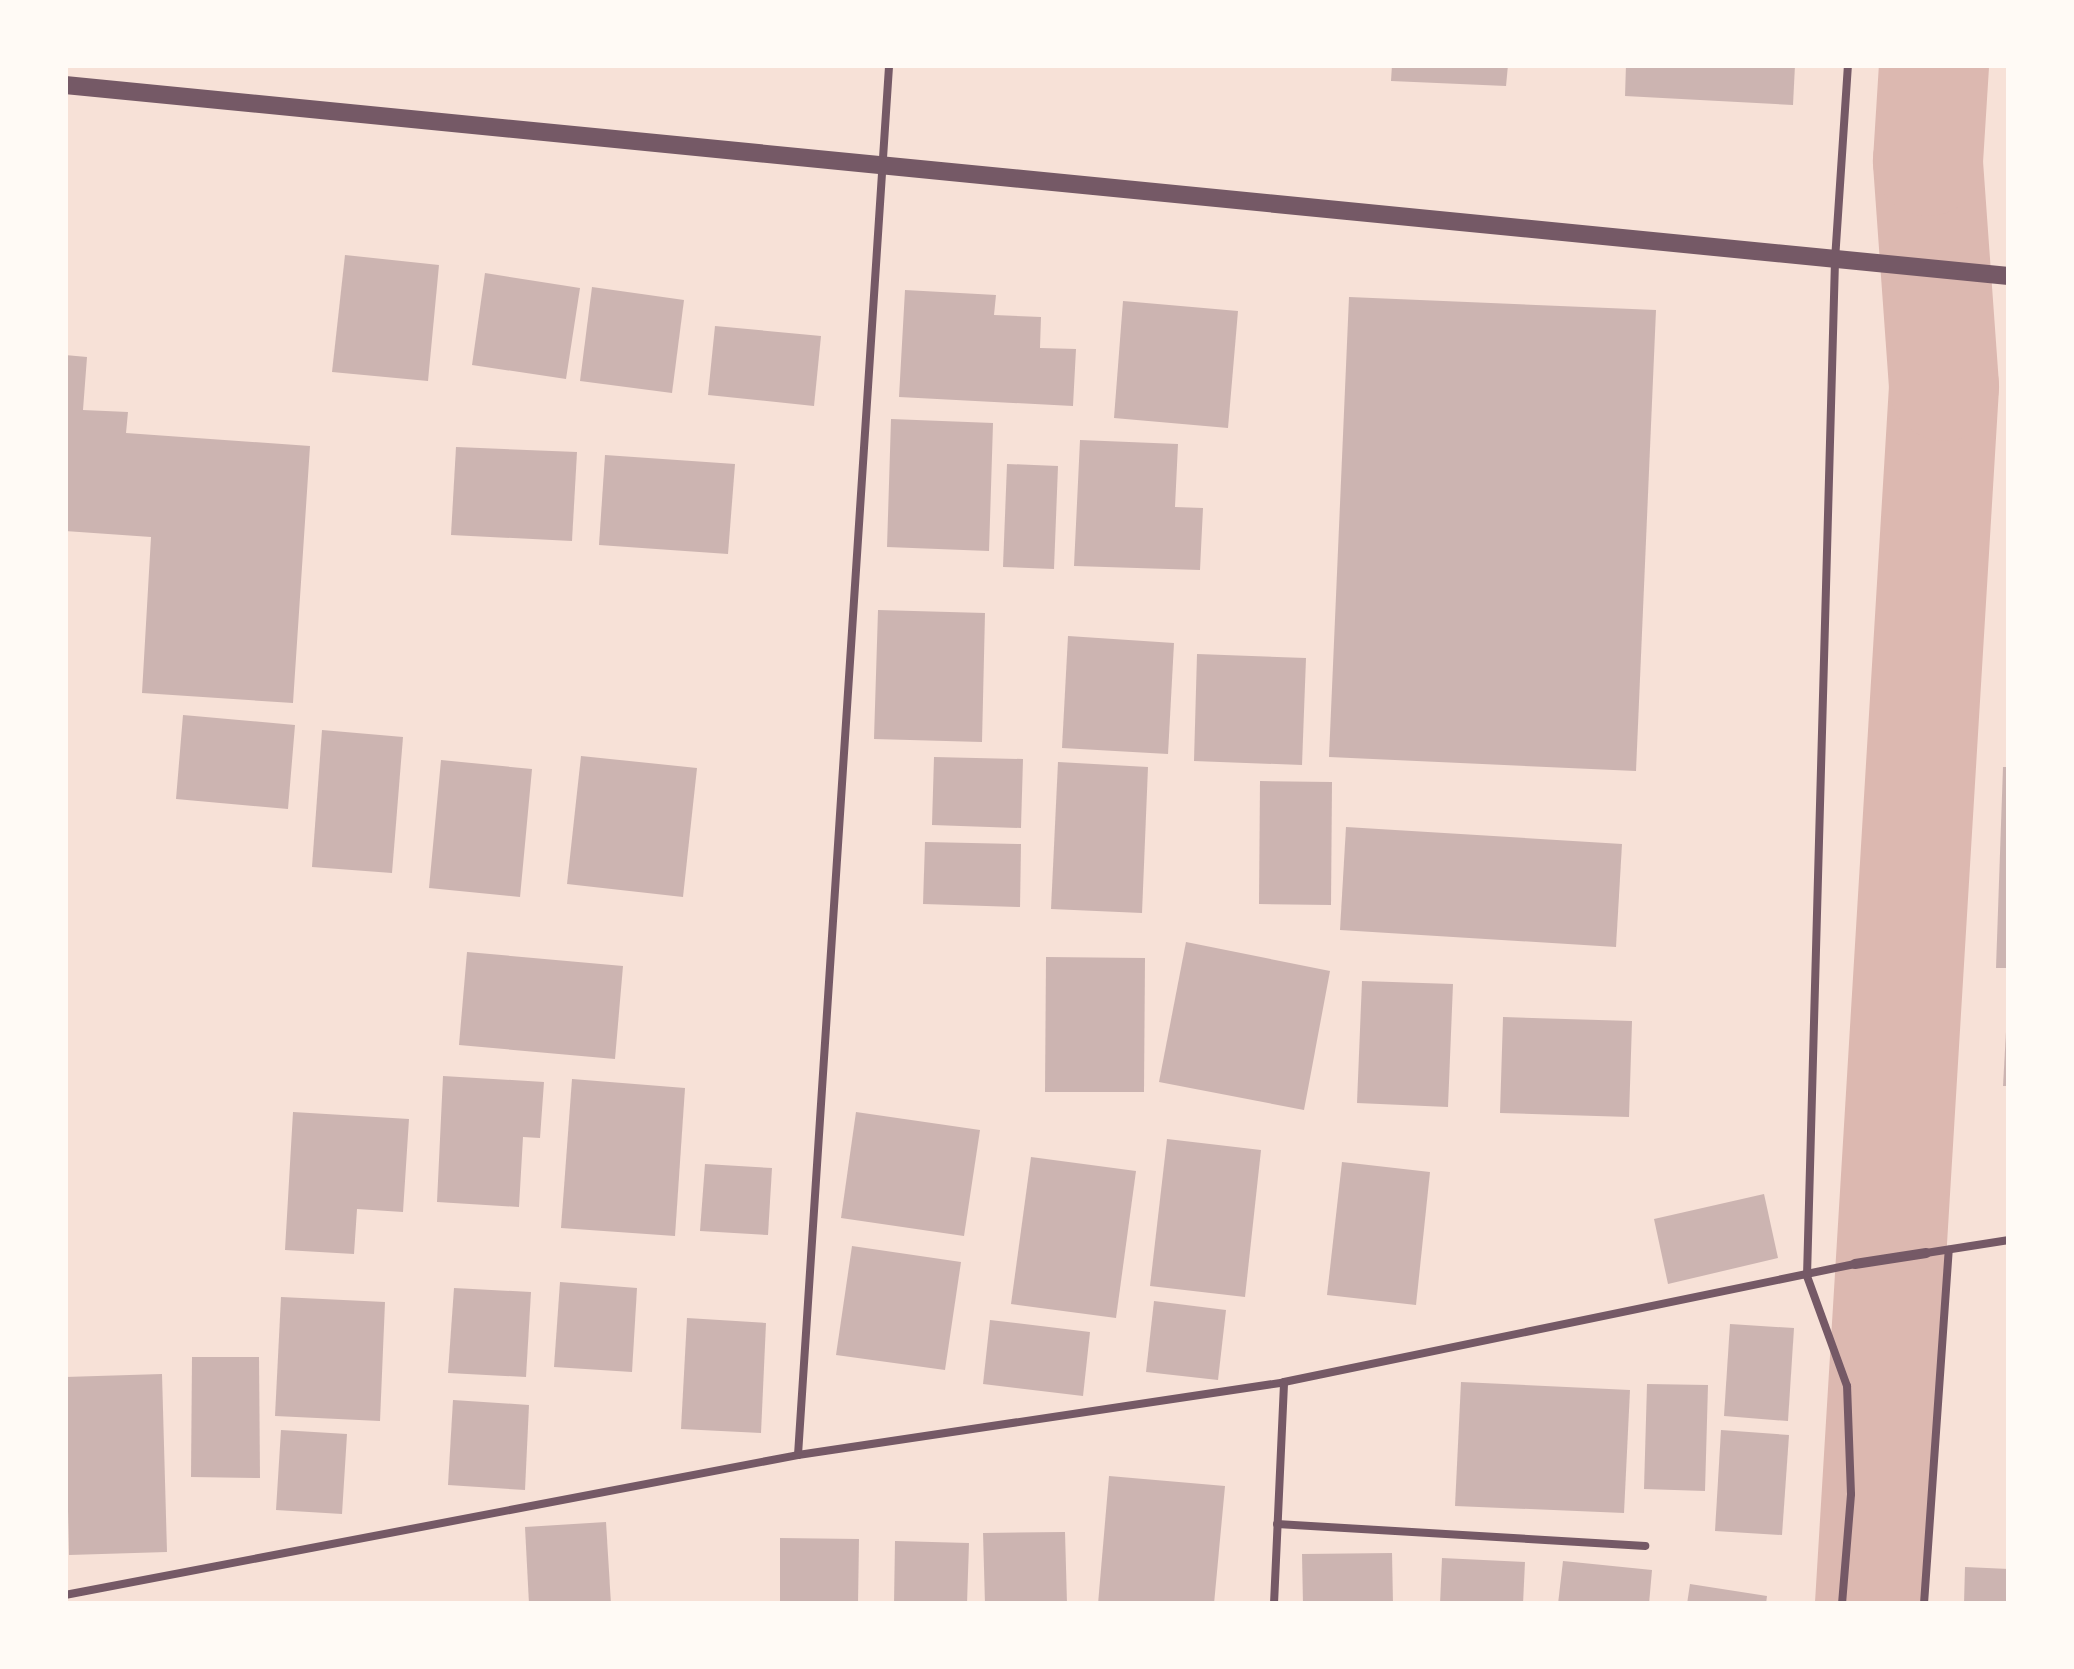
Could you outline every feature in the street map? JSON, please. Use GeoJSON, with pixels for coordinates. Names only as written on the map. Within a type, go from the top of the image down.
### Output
{"type":"FeatureCollection","features":[{"type":"Feature","properties":{"kind":"street"},"geometry":{"type":"LineString","coordinates":[[65,85],[2009,276]]}},
{"type":"Feature","properties":{"kind":"street"},"geometry":{"type":"LineString","coordinates":[[1855,1264],[1926,1253]]}},
{"type":"Feature","properties":{"kind":"lane"},"geometry":{"type":"LineString","coordinates":[[798,1454],[889,65]]}},
{"type":"Feature","properties":{"kind":"lane"},"geometry":{"type":"LineString","coordinates":[[1842,1604],[1850,1494],[1847,1386],[1807,1276],[1835,260],[1848,65]]}},
{"type":"Feature","properties":{"kind":"lane"},"geometry":{"type":"LineString","coordinates":[[1926,1253],[2009,1240]]}},
{"type":"Feature","properties":{"kind":"lane"},"geometry":{"type":"LineString","coordinates":[[1924,1604],[1949,1250]]}},
{"type":"Feature","properties":{"kind":"lane"},"geometry":{"type":"LineString","coordinates":[[65,1594],[798,1454],[1284,1382],[1855,1264]]}},
{"type":"Feature","properties":{"kind":"lane"},"geometry":{"type":"LineString","coordinates":[[1274,1604],[1284,1382]]}},
{"type":"Feature","properties":{"kind":"lane"},"geometry":{"type":"LineString","coordinates":[[1278,1524],[1645,1546]]}},
{"type":"Feature","properties":{"kind":"building"},"geometry":{"type":"Polygon","coordinates":[[[1392,65],[1508,65],[1506,86],[1391,81],[1392,65]]]}},
{"type":"Feature","properties":{"kind":"building"},"geometry":{"type":"Polygon","coordinates":[[[1626,65],[1795,65],[1793,105],[1625,96],[1626,65]]]}},
{"type":"Feature","properties":{"kind":"building"},"geometry":{"type":"Polygon","coordinates":[[[345,255],[439,265],[428,381],[332,372],[345,255]]]}},
{"type":"Feature","properties":{"kind":"building"},"geometry":{"type":"Polygon","coordinates":[[[485,273],[580,288],[566,379],[472,365],[485,273]]]}},
{"type":"Feature","properties":{"kind":"building"},"geometry":{"type":"Polygon","coordinates":[[[592,287],[684,300],[672,393],[580,381],[592,287]]]}},
{"type":"Feature","properties":{"kind":"building"},"geometry":{"type":"Polygon","coordinates":[[[905,290],[996,295],[994,315],[1041,317],[1040,348],[1076,349],[1073,406],[899,397],[905,290]]]}},
{"type":"Feature","properties":{"kind":"building"},"geometry":{"type":"Polygon","coordinates":[[[1349,297],[1656,310],[1636,771],[1329,757],[1349,297]]]}},
{"type":"Feature","properties":{"kind":"building"},"geometry":{"type":"Polygon","coordinates":[[[1123,301],[1238,311],[1228,428],[1114,418],[1123,301]]]}},
{"type":"Feature","properties":{"kind":"building"},"geometry":{"type":"Polygon","coordinates":[[[715,326],[821,336],[814,406],[708,395],[715,326]]]}},
{"type":"Feature","properties":{"kind":"building"},"geometry":{"type":"Polygon","coordinates":[[[65,355],[87,357],[83,410],[128,412],[126,433],[310,446],[293,703],[142,693],[151,537],[65,531],[65,355]]]}},
{"type":"Feature","properties":{"kind":"building"},"geometry":{"type":"Polygon","coordinates":[[[891,419],[993,423],[989,551],[887,547],[891,419]]]}},
{"type":"Feature","properties":{"kind":"building"},"geometry":{"type":"Polygon","coordinates":[[[1080,440],[1178,444],[1175,507],[1203,508],[1200,570],[1074,566],[1080,440]]]}},
{"type":"Feature","properties":{"kind":"building"},"geometry":{"type":"Polygon","coordinates":[[[456,447],[577,452],[572,541],[451,535],[456,447]]]}},
{"type":"Feature","properties":{"kind":"building"},"geometry":{"type":"Polygon","coordinates":[[[605,455],[735,464],[728,554],[599,545],[605,455]]]}},
{"type":"Feature","properties":{"kind":"building"},"geometry":{"type":"Polygon","coordinates":[[[1007,464],[1058,466],[1054,569],[1003,567],[1007,464]]]}},
{"type":"Feature","properties":{"kind":"building"},"geometry":{"type":"Polygon","coordinates":[[[878,610],[985,613],[982,742],[874,739],[878,610]]]}},
{"type":"Feature","properties":{"kind":"building"},"geometry":{"type":"Polygon","coordinates":[[[1068,636],[1174,643],[1168,754],[1062,748],[1068,636]]]}},
{"type":"Feature","properties":{"kind":"building"},"geometry":{"type":"Polygon","coordinates":[[[1197,654],[1306,658],[1302,765],[1194,761],[1197,654]]]}},
{"type":"Feature","properties":{"kind":"building"},"geometry":{"type":"Polygon","coordinates":[[[183,715],[295,725],[288,809],[176,799],[183,715]]]}},
{"type":"Feature","properties":{"kind":"building"},"geometry":{"type":"Polygon","coordinates":[[[322,730],[403,737],[392,873],[312,867],[322,730]]]}},
{"type":"Feature","properties":{"kind":"building"},"geometry":{"type":"Polygon","coordinates":[[[581,756],[697,768],[683,897],[567,884],[581,756]]]}},
{"type":"Feature","properties":{"kind":"building"},"geometry":{"type":"Polygon","coordinates":[[[934,757],[1023,759],[1021,828],[932,825],[934,757]]]}},
{"type":"Feature","properties":{"kind":"building"},"geometry":{"type":"Polygon","coordinates":[[[441,760],[532,769],[520,897],[429,888],[441,760]]]}},
{"type":"Feature","properties":{"kind":"building"},"geometry":{"type":"Polygon","coordinates":[[[1058,762],[1148,767],[1142,913],[1051,909],[1058,762]]]}},
{"type":"Feature","properties":{"kind":"building"},"geometry":{"type":"Polygon","coordinates":[[[2003,767],[2009,767],[2009,968],[1996,968],[2003,767]]]}},
{"type":"Feature","properties":{"kind":"building"},"geometry":{"type":"Polygon","coordinates":[[[1260,781],[1332,782],[1331,905],[1259,904],[1260,781]]]}},
{"type":"Feature","properties":{"kind":"building"},"geometry":{"type":"Polygon","coordinates":[[[1346,827],[1622,844],[1616,947],[1340,930],[1346,827]]]}},
{"type":"Feature","properties":{"kind":"building"},"geometry":{"type":"Polygon","coordinates":[[[925,842],[1021,844],[1020,907],[923,904],[925,842]]]}},
{"type":"Feature","properties":{"kind":"building"},"geometry":{"type":"Polygon","coordinates":[[[1186,942],[1330,971],[1304,1110],[1159,1082],[1186,942]]]}},
{"type":"Feature","properties":{"kind":"building"},"geometry":{"type":"Polygon","coordinates":[[[467,952],[623,966],[615,1059],[459,1045],[467,952]]]}},
{"type":"Feature","properties":{"kind":"building"},"geometry":{"type":"Polygon","coordinates":[[[1046,957],[1145,958],[1144,1092],[1045,1092],[1046,957]]]}},
{"type":"Feature","properties":{"kind":"building"},"geometry":{"type":"Polygon","coordinates":[[[1362,981],[1453,984],[1448,1107],[1357,1103],[1362,981]]]}},
{"type":"Feature","properties":{"kind":"building"},"geometry":{"type":"Polygon","coordinates":[[[1503,1017],[1632,1021],[1629,1117],[1500,1113],[1503,1017]]]}},
{"type":"Feature","properties":{"kind":"building"},"geometry":{"type":"Polygon","coordinates":[[[2006,1032],[2009,1086],[2003,1086],[2006,1032]]]}},
{"type":"Feature","properties":{"kind":"building"},"geometry":{"type":"Polygon","coordinates":[[[443,1076],[544,1082],[540,1138],[523,1137],[519,1207],[437,1202],[443,1076]]]}},
{"type":"Feature","properties":{"kind":"building"},"geometry":{"type":"Polygon","coordinates":[[[572,1079],[685,1088],[675,1236],[561,1228],[572,1079]]]}},
{"type":"Feature","properties":{"kind":"building"},"geometry":{"type":"Polygon","coordinates":[[[293,1112],[409,1119],[403,1212],[357,1209],[354,1254],[285,1250],[293,1112]]]}},
{"type":"Feature","properties":{"kind":"building"},"geometry":{"type":"Polygon","coordinates":[[[856,1112],[980,1130],[964,1236],[841,1218],[856,1112]]]}},
{"type":"Feature","properties":{"kind":"building"},"geometry":{"type":"Polygon","coordinates":[[[1167,1139],[1261,1150],[1245,1297],[1150,1286],[1167,1139]]]}},
{"type":"Feature","properties":{"kind":"building"},"geometry":{"type":"Polygon","coordinates":[[[1031,1157],[1136,1171],[1116,1318],[1011,1304],[1031,1157]]]}},
{"type":"Feature","properties":{"kind":"building"},"geometry":{"type":"Polygon","coordinates":[[[1342,1162],[1430,1172],[1416,1305],[1327,1295],[1342,1162]]]}},
{"type":"Feature","properties":{"kind":"building"},"geometry":{"type":"Polygon","coordinates":[[[705,1164],[772,1168],[768,1235],[700,1231],[705,1164]]]}},
{"type":"Feature","properties":{"kind":"building"},"geometry":{"type":"Polygon","coordinates":[[[1764,1194],[1778,1258],[1668,1284],[1654,1219],[1764,1194]]]}},
{"type":"Feature","properties":{"kind":"building"},"geometry":{"type":"Polygon","coordinates":[[[852,1246],[961,1262],[945,1370],[836,1355],[852,1246]]]}},
{"type":"Feature","properties":{"kind":"building"},"geometry":{"type":"Polygon","coordinates":[[[560,1282],[637,1288],[632,1372],[554,1367],[560,1282]]]}},
{"type":"Feature","properties":{"kind":"building"},"geometry":{"type":"Polygon","coordinates":[[[454,1288],[531,1292],[526,1377],[448,1373],[454,1288]]]}},
{"type":"Feature","properties":{"kind":"building"},"geometry":{"type":"Polygon","coordinates":[[[281,1297],[385,1302],[380,1421],[275,1416],[281,1297]]]}},
{"type":"Feature","properties":{"kind":"building"},"geometry":{"type":"Polygon","coordinates":[[[1154,1301],[1226,1310],[1218,1380],[1146,1372],[1154,1301]]]}},
{"type":"Feature","properties":{"kind":"building"},"geometry":{"type":"Polygon","coordinates":[[[687,1318],[766,1323],[761,1433],[681,1429],[687,1318]]]}},
{"type":"Feature","properties":{"kind":"building"},"geometry":{"type":"Polygon","coordinates":[[[990,1320],[1090,1332],[1083,1396],[983,1384],[990,1320]]]}},
{"type":"Feature","properties":{"kind":"building"},"geometry":{"type":"Polygon","coordinates":[[[1730,1324],[1794,1328],[1788,1421],[1724,1416],[1730,1324]]]}},
{"type":"Feature","properties":{"kind":"building"},"geometry":{"type":"Polygon","coordinates":[[[192,1357],[259,1357],[260,1478],[191,1477],[192,1357]]]}},
{"type":"Feature","properties":{"kind":"building"},"geometry":{"type":"Polygon","coordinates":[[[162,1374],[167,1552],[69,1555],[65,1377],[162,1374]]]}},
{"type":"Feature","properties":{"kind":"building"},"geometry":{"type":"Polygon","coordinates":[[[1461,1382],[1630,1390],[1624,1513],[1455,1506],[1461,1382]]]}},
{"type":"Feature","properties":{"kind":"building"},"geometry":{"type":"Polygon","coordinates":[[[1647,1384],[1708,1385],[1705,1491],[1644,1489],[1647,1384]]]}},
{"type":"Feature","properties":{"kind":"building"},"geometry":{"type":"Polygon","coordinates":[[[453,1400],[529,1405],[525,1490],[448,1485],[453,1400]]]}},
{"type":"Feature","properties":{"kind":"building"},"geometry":{"type":"Polygon","coordinates":[[[281,1430],[347,1434],[342,1514],[276,1510],[281,1430]]]}},
{"type":"Feature","properties":{"kind":"building"},"geometry":{"type":"Polygon","coordinates":[[[1721,1430],[1789,1435],[1782,1535],[1715,1531],[1721,1430]]]}},
{"type":"Feature","properties":{"kind":"building"},"geometry":{"type":"Polygon","coordinates":[[[1109,1476],[1225,1486],[1214,1604],[1098,1604],[1109,1476]]]}},
{"type":"Feature","properties":{"kind":"building"},"geometry":{"type":"Polygon","coordinates":[[[606,1522],[611,1604],[529,1604],[525,1527],[606,1522]]]}},
{"type":"Feature","properties":{"kind":"building"},"geometry":{"type":"Polygon","coordinates":[[[1065,1532],[1067,1604],[985,1604],[983,1533],[1065,1532]]]}},
{"type":"Feature","properties":{"kind":"building"},"geometry":{"type":"Polygon","coordinates":[[[780,1538],[859,1539],[858,1604],[780,1604],[780,1538]]]}},
{"type":"Feature","properties":{"kind":"building"},"geometry":{"type":"Polygon","coordinates":[[[895,1541],[969,1543],[967,1604],[894,1604],[895,1541]]]}},
{"type":"Feature","properties":{"kind":"building"},"geometry":{"type":"Polygon","coordinates":[[[1392,1553],[1393,1604],[1303,1604],[1302,1554],[1392,1553]]]}},
{"type":"Feature","properties":{"kind":"building"},"geometry":{"type":"Polygon","coordinates":[[[1442,1558],[1525,1562],[1523,1604],[1440,1604],[1442,1558]]]}},
{"type":"Feature","properties":{"kind":"building"},"geometry":{"type":"Polygon","coordinates":[[[1563,1561],[1652,1570],[1649,1604],[1558,1604],[1563,1561]]]}},
{"type":"Feature","properties":{"kind":"building"},"geometry":{"type":"Polygon","coordinates":[[[1965,1567],[2009,1569],[2009,1604],[1964,1604],[1965,1567]]]}},
{"type":"Feature","properties":{"kind":"building"},"geometry":{"type":"Polygon","coordinates":[[[1690,1584],[1767,1596],[1766,1604],[1687,1604],[1690,1584]]]}},
{"type":"Feature","properties":{"kind":"waterway"},"geometry":{"type":"LineString","coordinates":[[1870,1604],[1944,386],[1928,161],[1934,65]]}}]}
